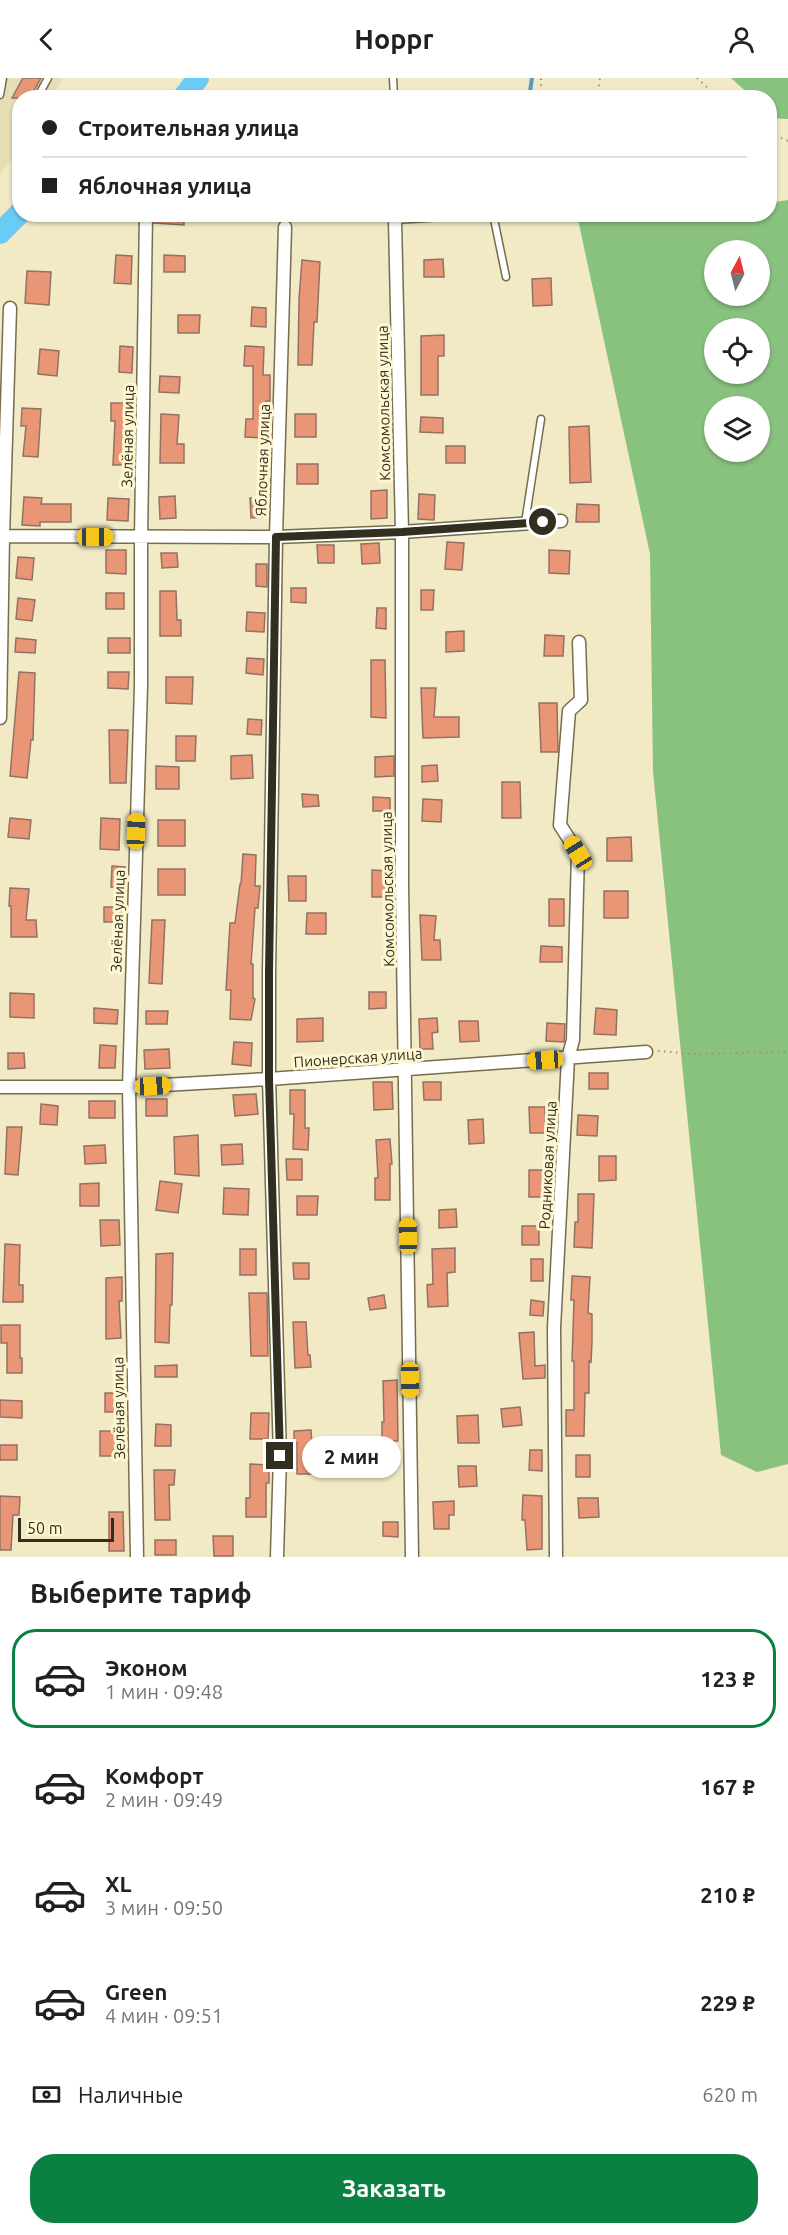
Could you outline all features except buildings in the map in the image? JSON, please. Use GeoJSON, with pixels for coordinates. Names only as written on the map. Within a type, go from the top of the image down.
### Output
{"type":"FeatureCollection","features":[{"type":"Feature","properties":{"kind":"street","name":"Зелёная улица"},"geometry":{"type":"LineString","coordinates":[[137,1557],[129,1087],[141,686],[146,222]]}},
{"type":"Feature","properties":{"kind":"street","name":"Комсомольская улица"},"geometry":{"type":"LineString","coordinates":[[395,222],[402,532],[402,874],[412,1557]]}},
{"type":"Feature","properties":{"kind":"street","name":"Яблочная улица"},"geometry":{"type":"LineString","coordinates":[[277,1557],[280,1444],[269,1079],[269,973],[276,537],[285,227]]}},
{"type":"Feature","properties":{"kind":"street"},"geometry":{"type":"LineString","coordinates":[[0,718],[1,536],[10,308]]}},
{"type":"Feature","properties":{"kind":"street"},"geometry":{"type":"LineString","coordinates":[[1,536],[276,537],[402,532],[561,521]]}},
{"type":"Feature","properties":{"kind":"street","name":"Родниковая улица"},"geometry":{"type":"LineString","coordinates":[[555,1557],[554,1328],[568,1058],[573,1040],[578,853],[560,825],[568,711],[581,700],[579,642]]}},
{"type":"Feature","properties":{"kind":"street","name":"Пионерская улица"},"geometry":{"type":"LineString","coordinates":[[0,1087],[129,1087],[646,1052]]}},
{"type":"Feature","properties":{"kind":"lane"},"geometry":{"type":"LineString","coordinates":[[0,95],[3,78]]}},
{"type":"Feature","properties":{"kind":"lane"},"geometry":{"type":"LineString","coordinates":[[494,222],[507,277]]}},
{"type":"Feature","properties":{"kind":"lane"},"geometry":{"type":"LineString","coordinates":[[525,523],[541,419]]}},
{"type":"Feature","properties":{"kind":"path"},"geometry":{"type":"LineString","coordinates":[[697,78],[710,90]]}},
{"type":"Feature","properties":{"kind":"path"},"geometry":{"type":"LineString","coordinates":[[646,1052],[788,1052]]}},
{"type":"Feature","properties":{"kind":"shaded area"},"geometry":{"type":"Polygon","coordinates":[[[0,78],[63,78],[55,90],[12,90],[12,159],[0,174],[0,78]]]}},
{"type":"Feature","properties":{"kind":"green space"},"geometry":{"type":"Polygon","coordinates":[[[731,78],[788,78],[788,119],[777,118],[777,90],[744,90],[731,78]]]}},
{"type":"Feature","properties":{"kind":"green space"},"geometry":{"type":"Polygon","coordinates":[[[788,200],[788,1464],[757,1472],[721,1455],[653,772],[650,554],[579,222],[777,222],[777,202],[788,200]]]}},
{"type":"Feature","properties":{"kind":"waterway"},"geometry":{"type":"LineString","coordinates":[[189,90],[198,78]]}},
{"type":"Feature","properties":{"kind":"waterway"},"geometry":{"type":"LineString","coordinates":[[530,90],[532,78]]}},
{"type":"Feature","properties":{"kind":"waterway"},"geometry":{"type":"LineString","coordinates":[[0,233],[12,221]]}},
{"type":"Feature","properties":{"kind":"route"},"geometry":{"type":"LineString","coordinates":[[280,1456],[269,1079],[276,537],[402,532],[543,522]]}}]}
